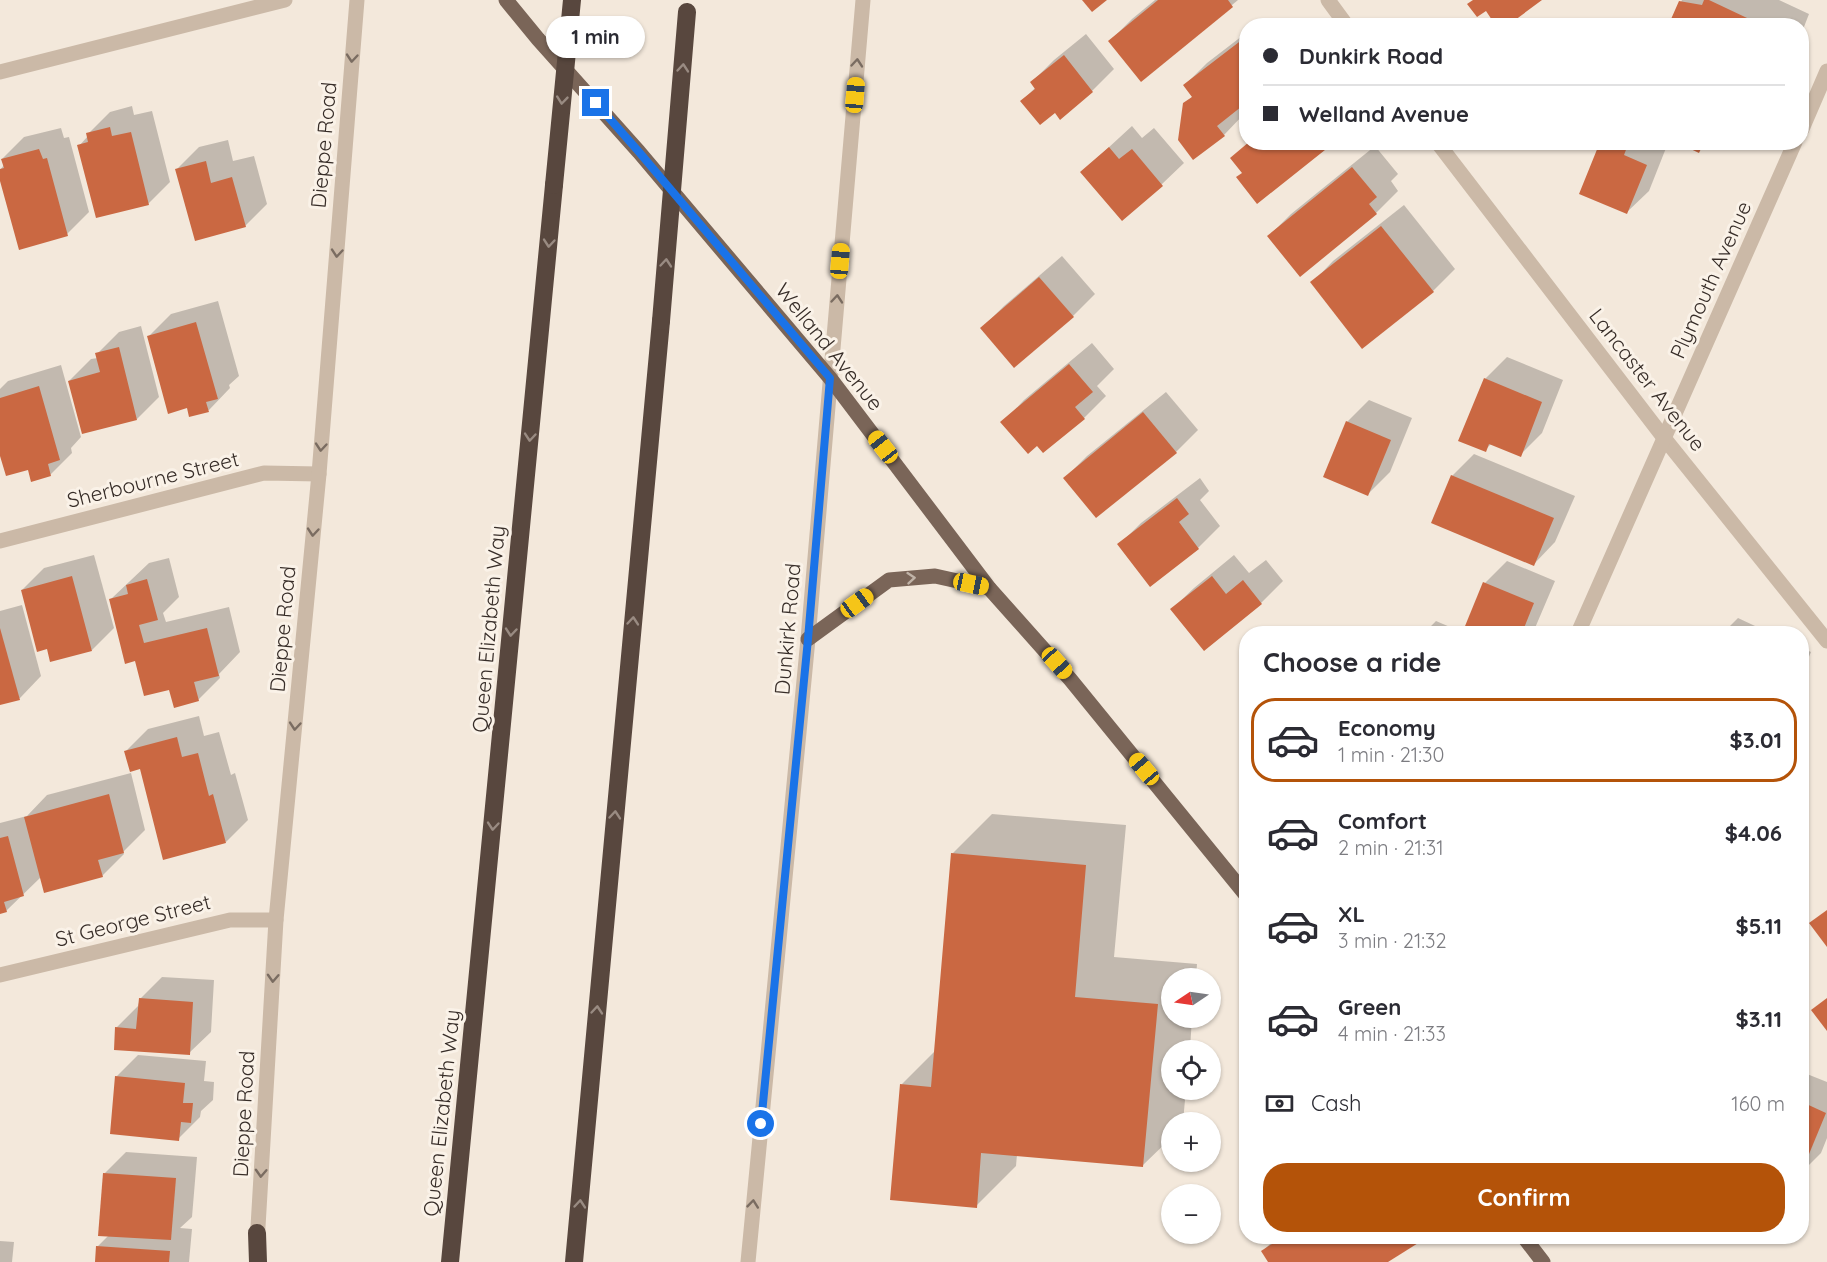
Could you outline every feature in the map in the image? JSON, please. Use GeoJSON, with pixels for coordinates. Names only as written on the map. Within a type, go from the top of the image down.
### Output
{"type":"FeatureCollection","features":[{"type":"Feature","properties":{"kind":"highway","name":"Queen Elizabeth Way"},"geometry":{"type":"LineString","coordinates":[[450,1262],[572,0]]}},
{"type":"Feature","properties":{"kind":"highway"},"geometry":{"type":"LineString","coordinates":[[574,1262],[688,6]]}},
{"type":"Feature","properties":{"kind":"highway"},"geometry":{"type":"LineString","coordinates":[[256,1262],[258,1233]]}},
{"type":"Feature","properties":{"kind":"main road","name":"Welland Avenue"},"geometry":{"type":"LineString","coordinates":[[507,0],[830,378],[989,588],[1070,678],[1239,886]]}},
{"type":"Feature","properties":{"kind":"main road"},"geometry":{"type":"LineString","coordinates":[[808,639],[889,580],[934,576],[989,588]]}},
{"type":"Feature","properties":{"kind":"main road"},"geometry":{"type":"LineString","coordinates":[[1529,1244],[1544,1262]]}},
{"type":"Feature","properties":{"kind":"street"},"geometry":{"type":"LineString","coordinates":[[0,72],[285,0]]}},
{"type":"Feature","properties":{"kind":"street","name":"Dieppe Road"},"geometry":{"type":"LineString","coordinates":[[258,1233],[276,920],[319,474],[357,0]]}},
{"type":"Feature","properties":{"kind":"street","name":"Dunkirk Road"},"geometry":{"type":"LineString","coordinates":[[748,1262],[808,639],[863,0]]}},
{"type":"Feature","properties":{"kind":"street"},"geometry":{"type":"LineString","coordinates":[[1328,0],[1341,18]]}},
{"type":"Feature","properties":{"kind":"street"},"geometry":{"type":"LineString","coordinates":[[1809,113],[1827,71]]}},
{"type":"Feature","properties":{"kind":"street","name":"Lancaster Avenue"},"geometry":{"type":"LineString","coordinates":[[1443,150],[1664,438],[1827,641]]}},
{"type":"Feature","properties":{"kind":"street","name":"Plymouth Avenue"},"geometry":{"type":"LineString","coordinates":[[1581,626],[1791,150]]}},
{"type":"Feature","properties":{"kind":"street","name":"Sherbourne Street"},"geometry":{"type":"LineString","coordinates":[[0,541],[264,473],[319,474]]}},
{"type":"Feature","properties":{"kind":"street","name":"St George Street"},"geometry":{"type":"LineString","coordinates":[[0,975],[230,920],[276,920]]}},
{"type":"Feature","properties":{"kind":"building"},"geometry":{"type":"Polygon","coordinates":[[[1082,0],[1107,0],[1092,12],[1082,0]]]}},
{"type":"Feature","properties":{"kind":"building"},"geometry":{"type":"Polygon","coordinates":[[[1158,0],[1228,0],[1233,7],[1141,82],[1108,41],[1158,0]]]}},
{"type":"Feature","properties":{"kind":"building"},"geometry":{"type":"Polygon","coordinates":[[[1473,0],[1542,0],[1518,18],[1491,18],[1486,11],[1477,17],[1467,4],[1473,0]]]}},
{"type":"Feature","properties":{"kind":"building"},"geometry":{"type":"Polygon","coordinates":[[[1704,0],[1709,0],[1747,18],[1672,18],[1679,1],[1702,5],[1704,0]]]}},
{"type":"Feature","properties":{"kind":"building"},"geometry":{"type":"Polygon","coordinates":[[[1239,42],[1239,109],[1217,126],[1225,136],[1193,160],[1178,140],[1183,103],[1192,97],[1183,85],[1239,42]]]}},
{"type":"Feature","properties":{"kind":"building"},"geometry":{"type":"Polygon","coordinates":[[[1064,55],[1093,92],[1060,120],[1055,113],[1040,125],[1020,101],[1035,89],[1030,82],[1064,55]]]}},
{"type":"Feature","properties":{"kind":"building"},"geometry":{"type":"Polygon","coordinates":[[[110,127],[112,136],[131,132],[149,205],[96,218],[77,145],[88,142],[86,133],[110,127]]]}},
{"type":"Feature","properties":{"kind":"building"},"geometry":{"type":"Polygon","coordinates":[[[1109,147],[1119,159],[1132,149],[1163,186],[1122,221],[1080,172],[1109,147]]]}},
{"type":"Feature","properties":{"kind":"building"},"geometry":{"type":"Polygon","coordinates":[[[39,149],[43,159],[47,158],[68,236],[19,250],[0,181],[0,169],[4,168],[1,159],[39,149]]]}},
{"type":"Feature","properties":{"kind":"building"},"geometry":{"type":"Polygon","coordinates":[[[1240,150],[1325,150],[1257,204],[1236,177],[1242,173],[1230,158],[1240,150]]]}},
{"type":"Feature","properties":{"kind":"building"},"geometry":{"type":"Polygon","coordinates":[[[1597,150],[1626,150],[1624,155],[1647,165],[1627,214],[1579,194],[1597,150]]]}},
{"type":"Feature","properties":{"kind":"building"},"geometry":{"type":"Polygon","coordinates":[[[206,161],[211,183],[232,177],[246,227],[195,241],[175,169],[206,161]]]}},
{"type":"Feature","properties":{"kind":"building"},"geometry":{"type":"Polygon","coordinates":[[[1352,167],[1377,197],[1369,204],[1377,214],[1300,277],[1267,236],[1352,167]]]}},
{"type":"Feature","properties":{"kind":"building"},"geometry":{"type":"Polygon","coordinates":[[[1381,226],[1434,292],[1362,349],[1310,282],[1381,226]]]}},
{"type":"Feature","properties":{"kind":"building"},"geometry":{"type":"Polygon","coordinates":[[[1039,277],[1074,317],[1014,368],[980,328],[1039,277]]]}},
{"type":"Feature","properties":{"kind":"building"},"geometry":{"type":"Polygon","coordinates":[[[196,322],[218,399],[206,402],[209,412],[189,417],[187,408],[168,414],[147,336],[196,322]]]}},
{"type":"Feature","properties":{"kind":"building"},"geometry":{"type":"Polygon","coordinates":[[[119,347],[137,420],[82,434],[68,381],[100,372],[95,353],[119,347]]]}},
{"type":"Feature","properties":{"kind":"building"},"geometry":{"type":"Polygon","coordinates":[[[1069,364],[1093,392],[1075,407],[1085,419],[1043,453],[1037,446],[1028,454],[1000,422],[1069,364]]]}},
{"type":"Feature","properties":{"kind":"building"},"geometry":{"type":"Polygon","coordinates":[[[1484,378],[1542,402],[1521,457],[1489,444],[1486,452],[1458,441],[1484,378]]]}},
{"type":"Feature","properties":{"kind":"building"},"geometry":{"type":"Polygon","coordinates":[[[39,386],[60,460],[48,464],[51,476],[31,482],[28,470],[6,476],[0,456],[0,398],[39,386]]]}},
{"type":"Feature","properties":{"kind":"building"},"geometry":{"type":"Polygon","coordinates":[[[1143,412],[1177,453],[1096,518],[1063,478],[1143,412]]]}},
{"type":"Feature","properties":{"kind":"building"},"geometry":{"type":"Polygon","coordinates":[[[1346,421],[1391,440],[1368,496],[1323,477],[1346,421]]]}},
{"type":"Feature","properties":{"kind":"building"},"geometry":{"type":"Polygon","coordinates":[[[1451,475],[1554,518],[1534,566],[1431,523],[1451,475]]]}},
{"type":"Feature","properties":{"kind":"building"},"geometry":{"type":"Polygon","coordinates":[[[1177,498],[1189,514],[1179,522],[1199,549],[1150,587],[1117,544],[1177,498]]]}},
{"type":"Feature","properties":{"kind":"building"},"geometry":{"type":"Polygon","coordinates":[[[72,576],[92,651],[50,662],[47,649],[37,652],[21,590],[72,576]]]}},
{"type":"Feature","properties":{"kind":"building"},"geometry":{"type":"Polygon","coordinates":[[[1212,576],[1226,594],[1243,580],[1262,604],[1204,651],[1170,609],[1212,576]]]}},
{"type":"Feature","properties":{"kind":"building"},"geometry":{"type":"Polygon","coordinates":[[[147,579],[158,620],[139,625],[144,643],[207,628],[219,676],[194,682],[199,701],[174,708],[169,690],[144,696],[135,661],[125,664],[109,599],[128,594],[126,585],[147,579]]]}},
{"type":"Feature","properties":{"kind":"building"},"geometry":{"type":"Polygon","coordinates":[[[1483,582],[1534,603],[1525,626],[1465,626],[1483,582]]]}},
{"type":"Feature","properties":{"kind":"building"},"geometry":{"type":"Polygon","coordinates":[[[0,628],[20,700],[0,705],[0,628]]]}},
{"type":"Feature","properties":{"kind":"building"},"geometry":{"type":"Polygon","coordinates":[[[177,737],[182,757],[198,753],[209,796],[213,794],[226,843],[163,860],[140,769],[130,772],[124,751],[177,737]]]}},
{"type":"Feature","properties":{"kind":"building"},"geometry":{"type":"Polygon","coordinates":[[[109,794],[124,853],[98,860],[103,877],[44,893],[24,817],[109,794]]]}},
{"type":"Feature","properties":{"kind":"building"},"geometry":{"type":"Polygon","coordinates":[[[8,836],[24,896],[4,902],[7,912],[0,914],[0,838],[8,836]]]}},
{"type":"Feature","properties":{"kind":"building"},"geometry":{"type":"Polygon","coordinates":[[[951,853],[1086,865],[1075,997],[1158,1004],[1143,1167],[981,1153],[977,1208],[890,1200],[900,1084],[931,1087],[951,853]]]}},
{"type":"Feature","properties":{"kind":"building"},"geometry":{"type":"Polygon","coordinates":[[[1827,910],[1827,947],[1809,923],[1827,910]]]}},
{"type":"Feature","properties":{"kind":"building"},"geometry":{"type":"Polygon","coordinates":[[[139,998],[193,1002],[190,1055],[114,1050],[115,1027],[136,1029],[139,998]]]}},
{"type":"Feature","properties":{"kind":"building"},"geometry":{"type":"Polygon","coordinates":[[[1827,998],[1827,1031],[1811,1010],[1827,998]]]}},
{"type":"Feature","properties":{"kind":"building"},"geometry":{"type":"Polygon","coordinates":[[[115,1076],[185,1083],[183,1103],[193,1103],[191,1123],[181,1122],[179,1141],[110,1134],[115,1076]]]}},
{"type":"Feature","properties":{"kind":"building"},"geometry":{"type":"Polygon","coordinates":[[[1809,1105],[1826,1113],[1809,1154],[1809,1105]]]}},
{"type":"Feature","properties":{"kind":"building"},"geometry":{"type":"Polygon","coordinates":[[[103,1173],[176,1178],[171,1240],[98,1236],[103,1173]]]}},
{"type":"Feature","properties":{"kind":"building"},"geometry":{"type":"Polygon","coordinates":[[[1272,1244],[1417,1244],[1388,1262],[1268,1262],[1261,1251],[1272,1244]]]}},
{"type":"Feature","properties":{"kind":"building"},"geometry":{"type":"Polygon","coordinates":[[[96,1246],[170,1251],[169,1262],[95,1262],[96,1246]]]}},
{"type":"Feature","properties":{"kind":"route"},"geometry":{"type":"LineString","coordinates":[[596,103],[830,378],[808,639],[761,1124]]}}]}
